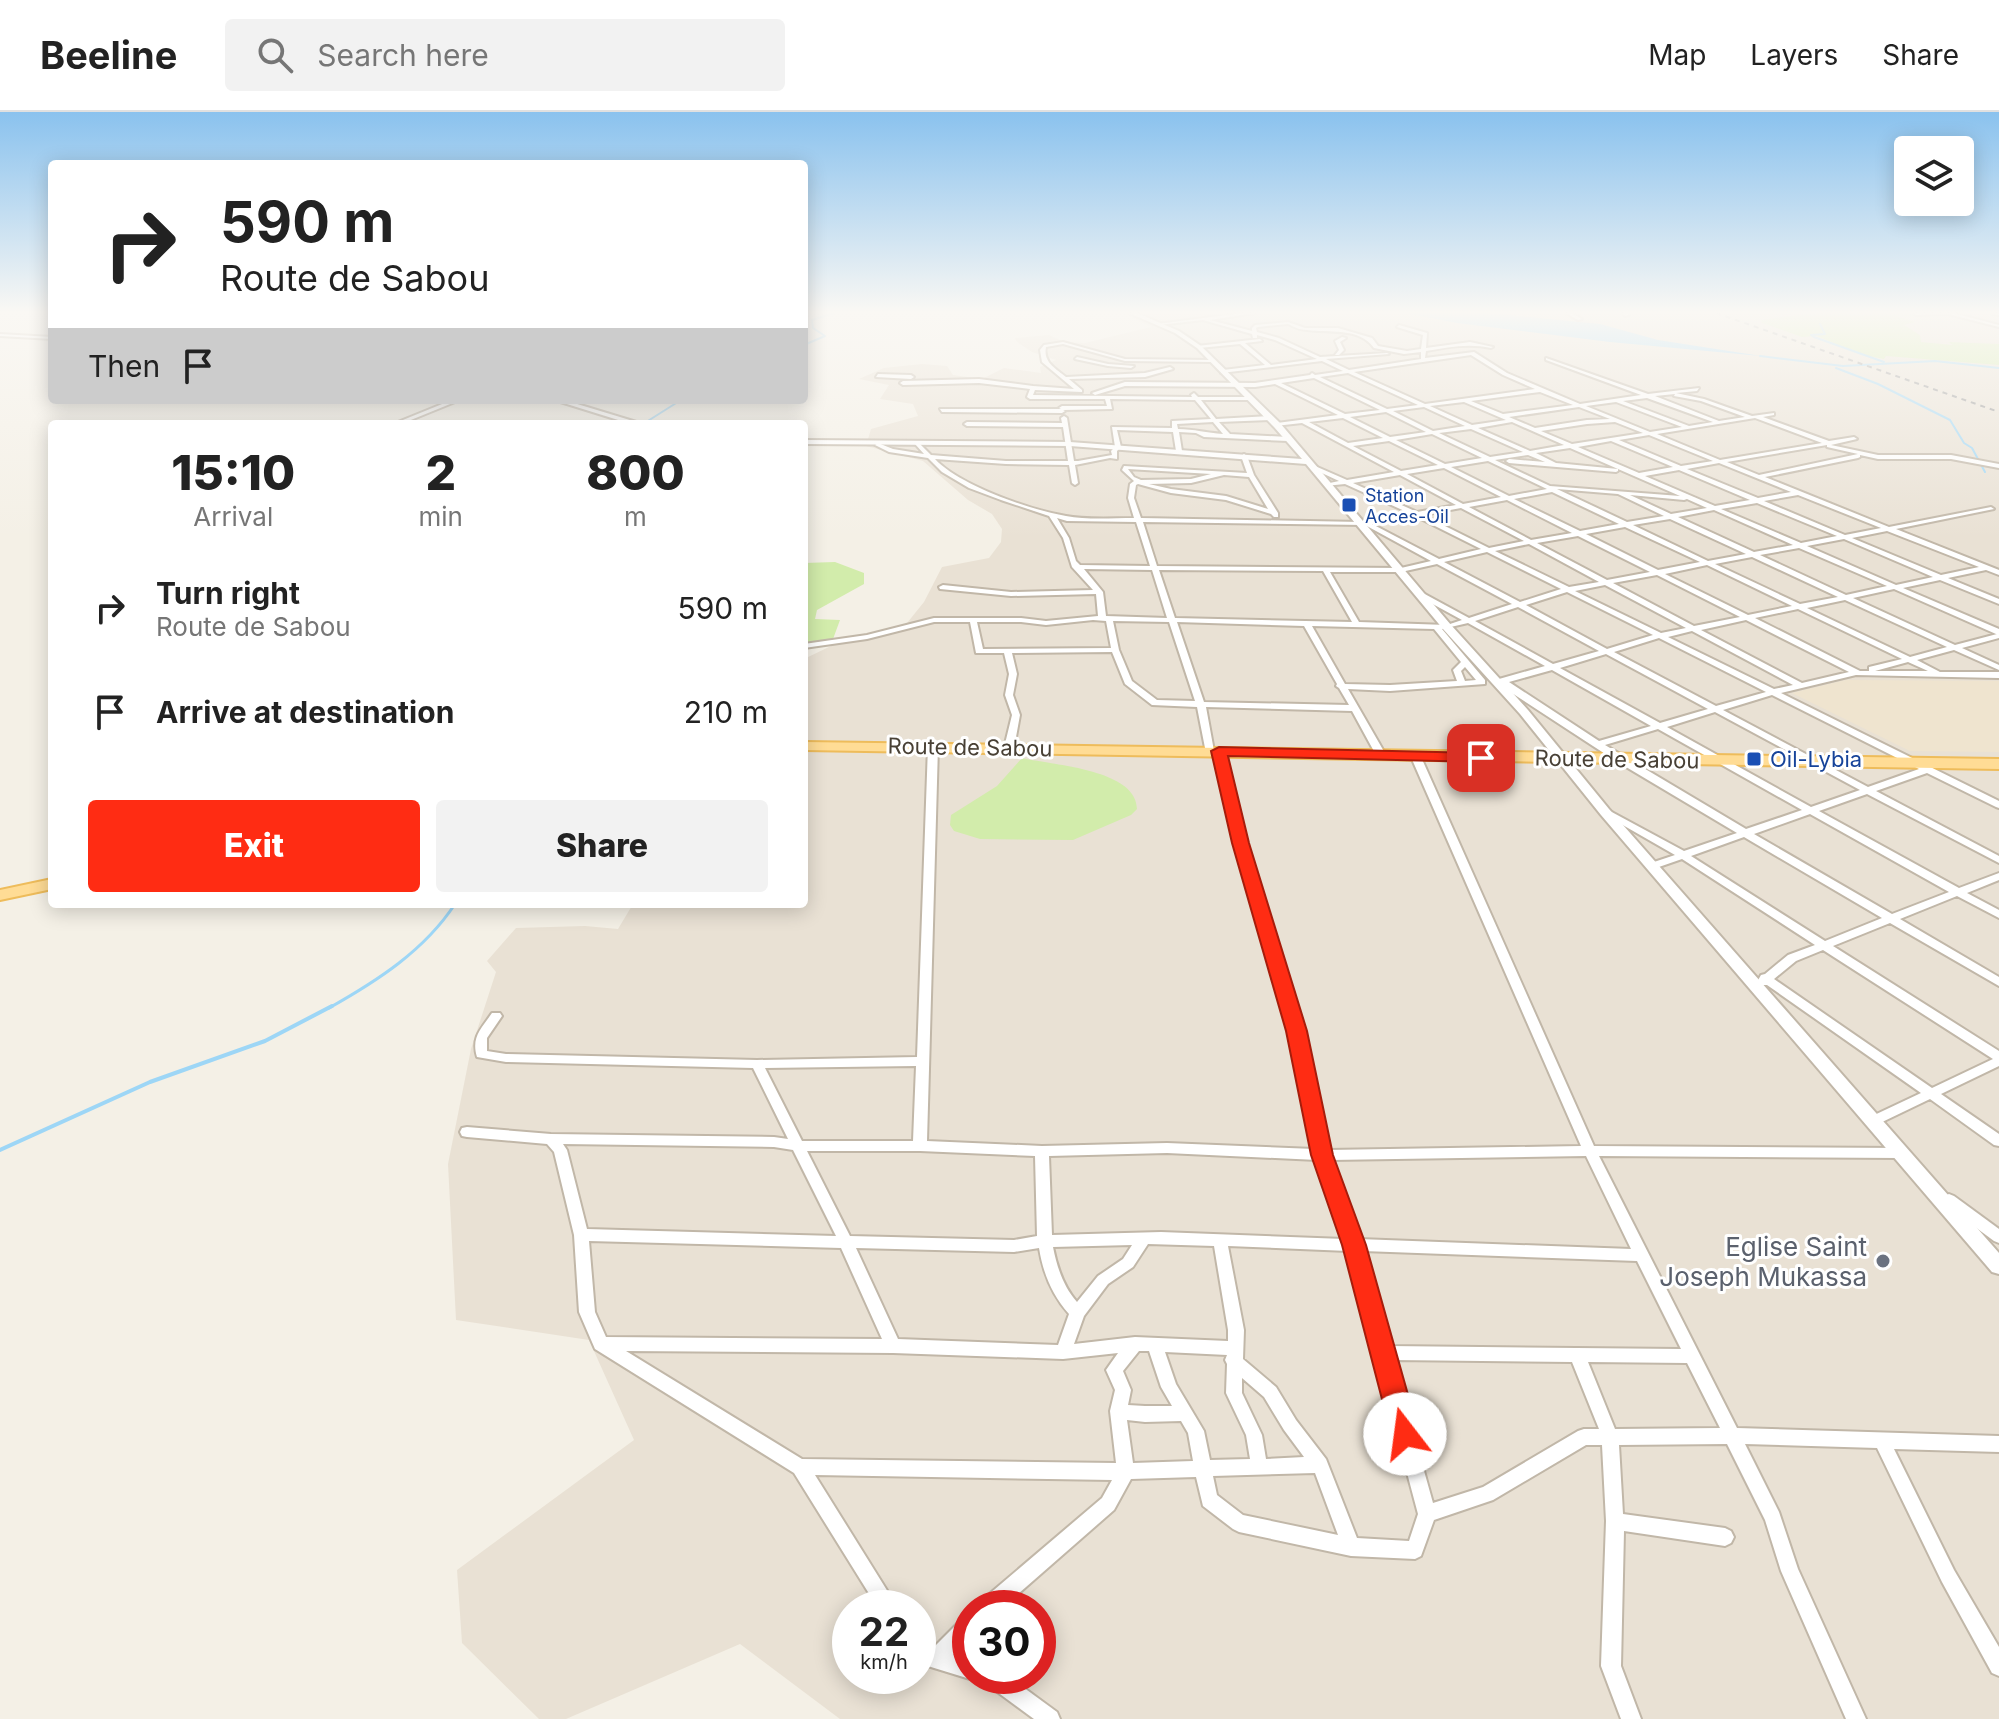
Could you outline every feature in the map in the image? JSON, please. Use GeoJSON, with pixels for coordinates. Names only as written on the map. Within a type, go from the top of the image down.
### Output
{"type":"FeatureCollection","features":[{"type":"Feature","properties":{"kind":"main road","name":"Route de Sabou"},"geometry":{"type":"LineString","coordinates":[[808,746],[1724,760],[1923,766],[1999,764]]}},
{"type":"Feature","properties":{"kind":"main road"},"geometry":{"type":"LineString","coordinates":[[0,895],[48,885]]}},
{"type":"Feature","properties":{"kind":"street"},"geometry":{"type":"LineString","coordinates":[[1121,398],[1033,388],[1030,397],[1059,398],[1252,399]]}},
{"type":"Feature","properties":{"kind":"street"},"geometry":{"type":"LineString","coordinates":[[1076,388],[1079,391]]}},
{"type":"Feature","properties":{"kind":"street"},"geometry":{"type":"LineString","coordinates":[[1095,393],[1112,388]]}},
{"type":"Feature","properties":{"kind":"street"},"geometry":{"type":"LineString","coordinates":[[1189,388],[1227,435]]}},
{"type":"Feature","properties":{"kind":"street"},"geometry":{"type":"LineString","coordinates":[[1240,388],[1364,524],[1421,594],[1482,682],[1390,688],[1340,686]]}},
{"type":"Feature","properties":{"kind":"street"},"geometry":{"type":"LineString","coordinates":[[1289,388],[1858,673],[1999,675]]}},
{"type":"Feature","properties":{"kind":"street"},"geometry":{"type":"LineString","coordinates":[[1338,388],[1940,674]]}},
{"type":"Feature","properties":{"kind":"street"},"geometry":{"type":"LineString","coordinates":[[1386,388],[1554,464]]}},
{"type":"Feature","properties":{"kind":"street"},"geometry":{"type":"LineString","coordinates":[[1536,388],[1999,573]]}},
{"type":"Feature","properties":{"kind":"street"},"geometry":{"type":"LineString","coordinates":[[1626,388],[1719,423]]}},
{"type":"Feature","properties":{"kind":"street"},"geometry":{"type":"LineString","coordinates":[[1503,417],[1697,389]]}},
{"type":"Feature","properties":{"kind":"street"},"geometry":{"type":"LineString","coordinates":[[1277,425],[1541,390]]}},
{"type":"Feature","properties":{"kind":"street"},"geometry":{"type":"LineString","coordinates":[[1667,393],[1702,400],[1863,455],[1976,460],[1999,466]]}},
{"type":"Feature","properties":{"kind":"street"},"geometry":{"type":"LineString","coordinates":[[1059,398],[1075,483]]}},
{"type":"Feature","properties":{"kind":"street"},"geometry":{"type":"LineString","coordinates":[[942,410],[1110,408],[1107,398]]}},
{"type":"Feature","properties":{"kind":"street"},"geometry":{"type":"LineString","coordinates":[[1465,400],[1999,634]]}},
{"type":"Feature","properties":{"kind":"street"},"geometry":{"type":"LineString","coordinates":[[1616,400],[1689,428]]}},
{"type":"Feature","properties":{"kind":"street"},"geometry":{"type":"LineString","coordinates":[[406,420],[447,404]]}},
{"type":"Feature","properties":{"kind":"street"},"geometry":{"type":"LineString","coordinates":[[570,404],[624,420]]}},
{"type":"Feature","properties":{"kind":"street"},"geometry":{"type":"LineString","coordinates":[[1327,485],[1772,414]]}},
{"type":"Feature","properties":{"kind":"street"},"geometry":{"type":"LineString","coordinates":[[1179,451],[1174,422],[1270,418]]}},
{"type":"Feature","properties":{"kind":"street"},"geometry":{"type":"LineString","coordinates":[[1346,445],[1512,421]]}},
{"type":"Feature","properties":{"kind":"street"},"geometry":{"type":"LineString","coordinates":[[1534,430],[1587,422],[1620,421]]}},
{"type":"Feature","properties":{"kind":"street"},"geometry":{"type":"LineString","coordinates":[[1304,422],[1799,685]]}},
{"type":"Feature","properties":{"kind":"street"},"geometry":{"type":"LineString","coordinates":[[967,424],[1066,425]]}},
{"type":"Feature","properties":{"kind":"street"},"geometry":{"type":"LineString","coordinates":[[1118,447],[1114,428],[1288,439]]}},
{"type":"Feature","properties":{"kind":"street"},"geometry":{"type":"LineString","coordinates":[[1639,476],[1854,439]]}},
{"type":"Feature","properties":{"kind":"street"},"geometry":{"type":"LineString","coordinates":[[1612,440],[1999,602]]}},
{"type":"Feature","properties":{"kind":"street"},"geometry":{"type":"LineString","coordinates":[[808,442],[1070,444],[1244,456],[1310,465],[1416,514],[1999,805]]}},
{"type":"Feature","properties":{"kind":"street"},"geometry":{"type":"LineString","coordinates":[[918,444],[945,472],[1067,519],[1364,524],[1549,488],[1693,499]]}},
{"type":"Feature","properties":{"kind":"street"},"geometry":{"type":"LineString","coordinates":[[878,445],[885,451],[961,460],[1073,463],[1115,459],[1114,451],[1118,447]]}},
{"type":"Feature","properties":{"kind":"street"},"geometry":{"type":"LineString","coordinates":[[1757,477],[1863,455]]}},
{"type":"Feature","properties":{"kind":"street"},"geometry":{"type":"LineString","coordinates":[[1244,456],[1251,475],[1281,523]]}},
{"type":"Feature","properties":{"kind":"street"},"geometry":{"type":"LineString","coordinates":[[1489,459],[1627,471]]}},
{"type":"Feature","properties":{"kind":"street"},"geometry":{"type":"LineString","coordinates":[[1251,475],[1126,467],[1128,477],[1137,482],[1164,490],[1224,498],[1275,513]]}},
{"type":"Feature","properties":{"kind":"street"},"geometry":{"type":"LineString","coordinates":[[1155,1345],[1169,1387],[1196,1431],[1209,1500],[1239,1523],[1351,1547],[1415,1550],[1427,1514],[1354,1245],[1322,1155],[1296,1031],[1201,706],[1171,621],[1141,520],[1131,498],[1133,484],[1137,482],[1191,481],[1225,473]]}},
{"type":"Feature","properties":{"kind":"street"},"geometry":{"type":"LineString","coordinates":[[1620,493],[1999,668]]}},
{"type":"Feature","properties":{"kind":"street"},"geometry":{"type":"LineString","coordinates":[[1076,567],[1401,570],[1488,550],[1799,493]]}},
{"type":"Feature","properties":{"kind":"street"},"geometry":{"type":"LineString","coordinates":[[808,645],[867,637],[934,620],[1046,623],[1106,618],[1442,627],[1567,590],[1991,509]]}},
{"type":"Feature","properties":{"kind":"street"},"geometry":{"type":"LineString","coordinates":[[1052,514],[1060,525],[1076,567],[1099,592],[1115,650],[1128,682],[1155,703],[1352,708]]}},
{"type":"Feature","properties":{"kind":"street"},"geometry":{"type":"LineString","coordinates":[[1364,524],[1999,860]]}},
{"type":"Feature","properties":{"kind":"street"},"geometry":{"type":"LineString","coordinates":[[1499,682],[1659,636],[1987,568]]}},
{"type":"Feature","properties":{"kind":"street"},"geometry":{"type":"LineString","coordinates":[[1325,569],[1357,625]]}},
{"type":"Feature","properties":{"kind":"street"},"geometry":{"type":"LineString","coordinates":[[943,587],[1011,594],[1099,592]]}},
{"type":"Feature","properties":{"kind":"street"},"geometry":{"type":"LineString","coordinates":[[1421,594],[1999,915]]}},
{"type":"Feature","properties":{"kind":"street"},"geometry":{"type":"LineString","coordinates":[[973,620],[979,651],[1115,650]]}},
{"type":"Feature","properties":{"kind":"street"},"geometry":{"type":"LineString","coordinates":[[1307,624],[1381,755]]}},
{"type":"Feature","properties":{"kind":"street"},"geometry":{"type":"LineString","coordinates":[[1442,627],[1499,682],[1605,812],[1762,984],[1873,1121],[1999,1266]]}},
{"type":"Feature","properties":{"kind":"street"},"geometry":{"type":"LineString","coordinates":[[1599,744],[1658,724],[1799,685],[1858,673],[1999,634]]}},
{"type":"Feature","properties":{"kind":"street"},"geometry":{"type":"LineString","coordinates":[[1007,650],[1013,674],[1009,695],[1016,715],[1009,748]]}},
{"type":"Feature","properties":{"kind":"street"},"geometry":{"type":"LineString","coordinates":[[1462,684],[1457,670],[1466,662]]}},
{"type":"Feature","properties":{"kind":"street"},"geometry":{"type":"LineString","coordinates":[[1499,682],[1619,759],[1999,982]]}},
{"type":"Feature","properties":{"kind":"street"},"geometry":{"type":"LineString","coordinates":[[920,1146],[933,746]]}},
{"type":"Feature","properties":{"kind":"street"},"geometry":{"type":"LineString","coordinates":[[1416,757],[1590,1151],[1773,1518],[1790,1571],[1856,1719]]}},
{"type":"Feature","properties":{"kind":"street"},"geometry":{"type":"LineString","coordinates":[[1652,866],[1867,791],[1923,766]]}},
{"type":"Feature","properties":{"kind":"street"},"geometry":{"type":"LineString","coordinates":[[1605,812],[1683,855],[1999,1059],[1873,1121]]}},
{"type":"Feature","properties":{"kind":"street"},"geometry":{"type":"LineString","coordinates":[[1762,984],[1792,958],[1999,876]]}},
{"type":"Feature","properties":{"kind":"street"},"geometry":{"type":"LineString","coordinates":[[1762,984],[1999,1141]]}},
{"type":"Feature","properties":{"kind":"street"},"geometry":{"type":"LineString","coordinates":[[496,1016],[481,1038],[481,1054],[506,1058],[757,1064],[923,1061]]}},
{"type":"Feature","properties":{"kind":"street"},"geometry":{"type":"LineString","coordinates":[[757,1064],[846,1242],[893,1346]]}},
{"type":"Feature","properties":{"kind":"street"},"geometry":{"type":"LineString","coordinates":[[467,1132],[551,1139],[774,1142],[799,1146],[920,1146],[1042,1151],[1167,1148],[1322,1155],[1590,1151],[1901,1153]]}},
{"type":"Feature","properties":{"kind":"street"},"geometry":{"type":"LineString","coordinates":[[551,1139],[560,1150],[581,1235],[587,1312],[601,1344],[800,1467],[878,1590]]}},
{"type":"Feature","properties":{"kind":"street"},"geometry":{"type":"LineString","coordinates":[[1042,1151],[1045,1241],[1056,1285],[1066,1303],[1077,1313]]}},
{"type":"Feature","properties":{"kind":"street"},"geometry":{"type":"LineString","coordinates":[[1929,1185],[1999,1237]]}},
{"type":"Feature","properties":{"kind":"street"},"geometry":{"type":"LineString","coordinates":[[581,1235],[1014,1246],[1045,1241],[1144,1238],[1641,1255]]}},
{"type":"Feature","properties":{"kind":"street"},"geometry":{"type":"LineString","coordinates":[[1063,1352],[1077,1313],[1103,1280],[1128,1263],[1144,1238]]}},
{"type":"Feature","properties":{"kind":"street"},"geometry":{"type":"LineString","coordinates":[[1220,1240],[1236,1330],[1234,1393],[1254,1435],[1259,1465]]}},
{"type":"Feature","properties":{"kind":"street"},"geometry":{"type":"LineString","coordinates":[[601,1344],[893,1346],[1063,1352],[1135,1344],[1233,1354],[1270,1392],[1320,1465],[1351,1547]]}},
{"type":"Feature","properties":{"kind":"street"},"geometry":{"type":"LineString","coordinates":[[1009,1590],[1108,1504],[1126,1471],[1118,1411],[1123,1390],[1114,1370],[1135,1344]]}},
{"type":"Feature","properties":{"kind":"street"},"geometry":{"type":"LineString","coordinates":[[1383,1353],[1692,1356]]}},
{"type":"Feature","properties":{"kind":"street"},"geometry":{"type":"LineString","coordinates":[[1578,1356],[1610,1436],[1615,1521],[1611,1666],[1631,1719]]}},
{"type":"Feature","properties":{"kind":"street"},"geometry":{"type":"LineString","coordinates":[[1118,1411],[1185,1413]]}},
{"type":"Feature","properties":{"kind":"street"},"geometry":{"type":"LineString","coordinates":[[1427,1514],[1487,1494],[1584,1437],[1732,1436],[1997,1446]]}},
{"type":"Feature","properties":{"kind":"street"},"geometry":{"type":"LineString","coordinates":[[1882,1441],[1948,1576],[1999,1666]]}},
{"type":"Feature","properties":{"kind":"street"},"geometry":{"type":"LineString","coordinates":[[800,1467],[1126,1471],[1320,1465]]}},
{"type":"Feature","properties":{"kind":"street"},"geometry":{"type":"LineString","coordinates":[[1615,1521],[1725,1537]]}},
{"type":"Feature","properties":{"kind":"street"},"geometry":{"type":"LineString","coordinates":[[1016,1694],[1050,1719]]}},
{"type":"Feature","properties":{"kind":"shaded area"},"geometry":{"type":"Polygon","coordinates":[[[887,388],[1999,388],[1999,1719],[840,1719],[740,1644],[566,1719],[539,1719],[462,1643],[457,1570],[634,1440],[589,1340],[456,1320],[448,1164],[471,1049],[496,972],[487,961],[516,928],[585,926],[618,929],[631,908],[808,908],[808,657],[833,645],[903,628],[924,602],[942,567],[989,558],[1001,542],[1002,529],[992,514],[968,500],[923,461],[866,446],[871,429],[918,416],[913,404],[880,399],[887,388]]]}},
{"type":"Feature","properties":{"kind":"shaded area"},"geometry":{"type":"Polygon","coordinates":[[[1846,680],[1999,681],[1999,752],[1910,751],[1792,693],[1846,680]]]}},
{"type":"Feature","properties":{"kind":"green space"},"geometry":{"type":"Polygon","coordinates":[[[835,562],[864,573],[864,584],[817,610],[815,619],[840,620],[833,639],[808,643],[808,563],[835,562]]]}},
{"type":"Feature","properties":{"kind":"green space"},"geometry":{"type":"Polygon","coordinates":[[[1022,758],[1108,777],[1123,785],[1133,796],[1137,809],[1131,815],[1073,840],[980,839],[954,831],[950,825],[951,815],[997,786],[1022,758]]]}},
{"type":"Feature","properties":{"kind":"waterway"},"geometry":{"type":"LineString","coordinates":[[1886,388],[1950,420],[1964,443],[1972,448],[1985,472]]}},
{"type":"Feature","properties":{"kind":"waterway"},"geometry":{"type":"LineString","coordinates":[[649,420],[675,404]]}},
{"type":"Feature","properties":{"kind":"waterway"},"geometry":{"type":"LineString","coordinates":[[329,1008],[398,964],[429,936],[452,908]]}},
{"type":"Feature","properties":{"kind":"waterway"},"geometry":{"type":"LineString","coordinates":[[0,1150],[150,1082],[265,1041],[332,1006]]}},
{"type":"Feature","properties":{"kind":"railway"},"geometry":{"type":"LineString","coordinates":[[1930,388],[1999,412]]}},
{"type":"Feature","properties":{"kind":"place","name":"Station Acces-Oil"},"geometry":{"type":"Point","coordinates":[1349,505]}},
{"type":"Feature","properties":{"kind":"place","name":"Oil-Lybia"},"geometry":{"type":"Point","coordinates":[1754,759]}},
{"type":"Feature","properties":{"kind":"place","name":"Eglise Saint Joseph Mukassa"},"geometry":{"type":"Point","coordinates":[1883,1261]}},
{"type":"Feature","properties":{"kind":"route"},"geometry":{"type":"LineString","coordinates":[[1405,1434],[1354,1245],[1322,1155],[1296,1031],[1240,843],[1219,751],[1481,758]]}}]}
